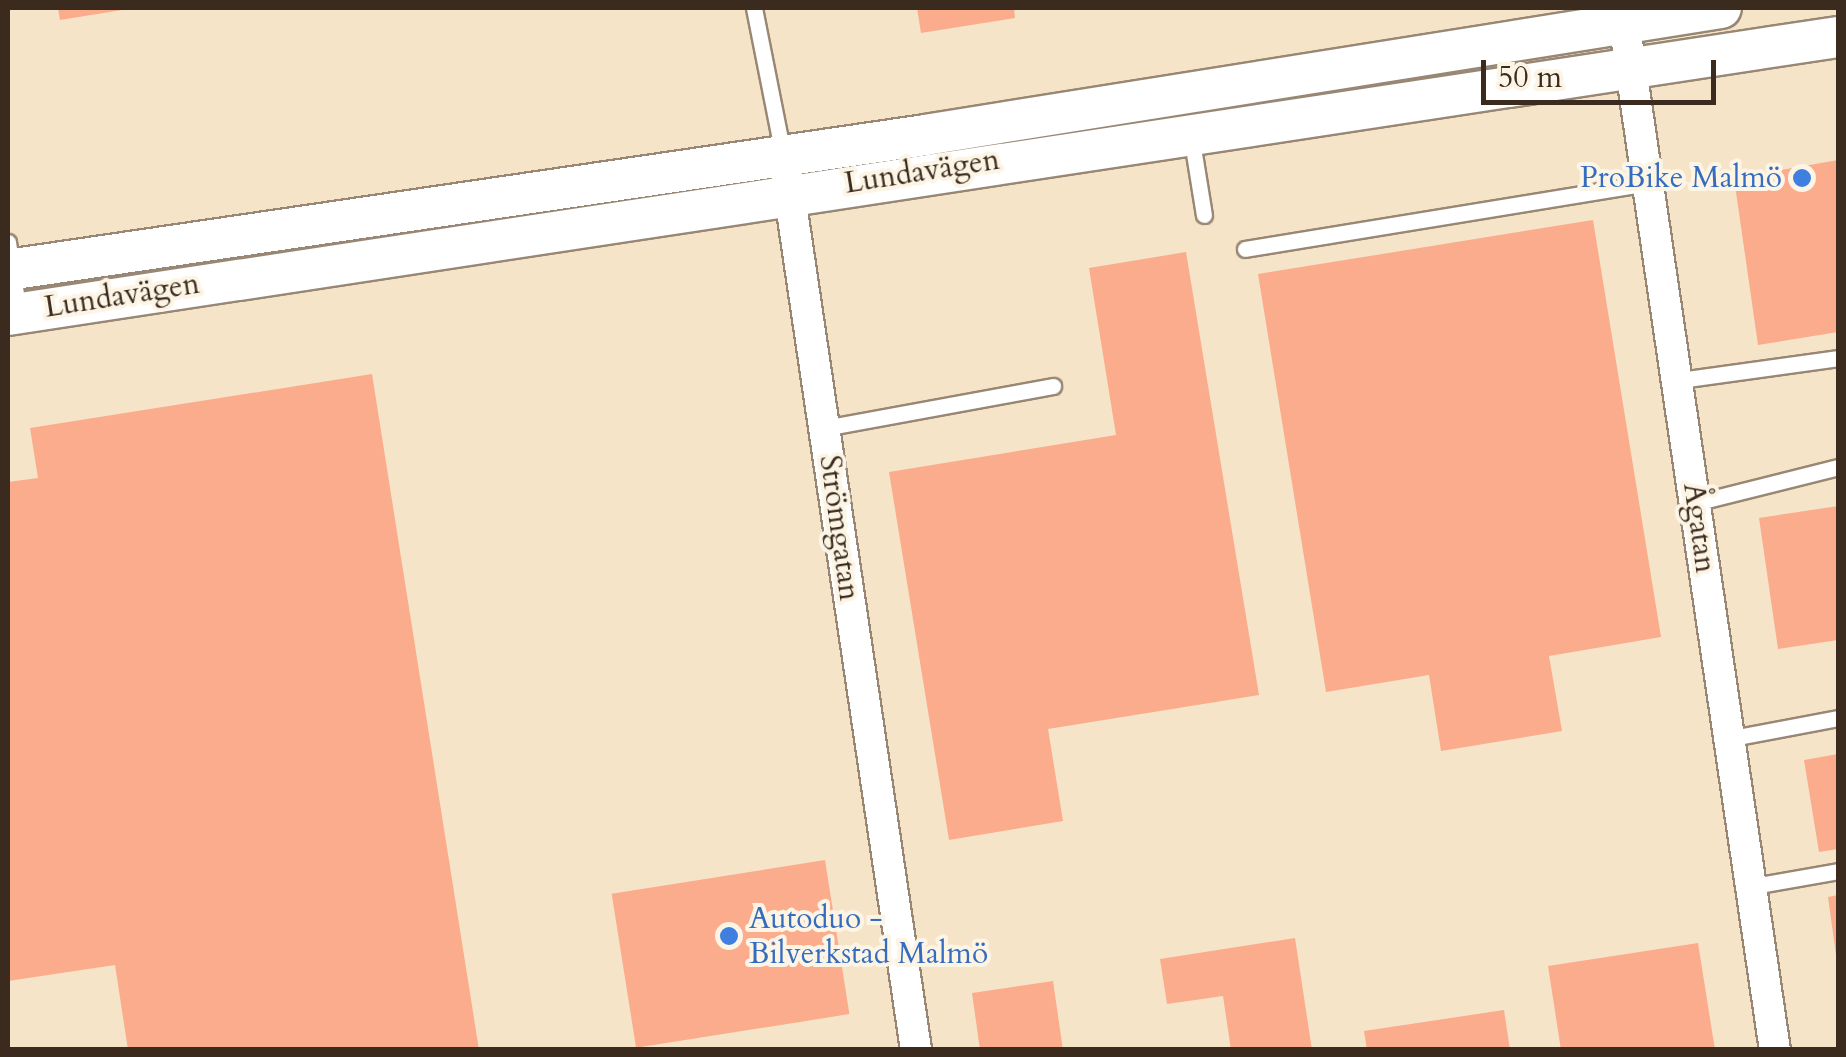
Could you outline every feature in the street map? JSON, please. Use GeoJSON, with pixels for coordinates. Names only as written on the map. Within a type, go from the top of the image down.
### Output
{"type":"FeatureCollection","features":[{"type":"Feature","properties":{"kind":"main road","name":"Lundavägen"},"geometry":{"type":"LineString","coordinates":[[14,314],[786,174],[1623,14],[1720,8]]}},
{"type":"Feature","properties":{"kind":"main road","name":"Lundavägen"},"geometry":{"type":"LineString","coordinates":[[9,261],[1190,131],[1838,37]]}},
{"type":"Feature","properties":{"kind":"street","name":"Ågatan"},"geometry":{"type":"LineString","coordinates":[[1623,14],[1680,380],[1727,739],[1753,886],[1775,1050]]}},
{"type":"Feature","properties":{"kind":"street","name":"Strömgatan"},"geometry":{"type":"LineString","coordinates":[[786,174],[916,1050]]}},
{"type":"Feature","properties":{"kind":"lane","name":"Strömgatan"},"geometry":{"type":"LineString","coordinates":[[754,8],[786,174]]}},
{"type":"Feature","properties":{"kind":"lane"},"geometry":{"type":"LineString","coordinates":[[1190,131],[1204,215]]}},
{"type":"Feature","properties":{"kind":"lane"},"geometry":{"type":"LineString","coordinates":[[1246,249],[1650,183]]}},
{"type":"Feature","properties":{"kind":"lane"},"geometry":{"type":"LineString","coordinates":[[9,261],[14,314]]}},
{"type":"Feature","properties":{"kind":"lane"},"geometry":{"type":"LineString","coordinates":[[1680,380],[1838,358]]}},
{"type":"Feature","properties":{"kind":"lane"},"geometry":{"type":"LineString","coordinates":[[824,428],[1053,386]]}},
{"type":"Feature","properties":{"kind":"lane"},"geometry":{"type":"LineString","coordinates":[[1695,503],[1838,467]]}},
{"type":"Feature","properties":{"kind":"lane"},"geometry":{"type":"LineString","coordinates":[[1727,739],[1838,718]]}},
{"type":"Feature","properties":{"kind":"lane"},"geometry":{"type":"LineString","coordinates":[[1753,886],[1838,871]]}},
{"type":"Feature","properties":{"kind":"building"},"geometry":{"type":"Polygon","coordinates":[[[58,8],[122,8],[122,10],[60,20],[58,8]]]}},
{"type":"Feature","properties":{"kind":"building"},"geometry":{"type":"Polygon","coordinates":[[[917,8],[1014,8],[1015,18],[921,33],[917,8]]]}},
{"type":"Feature","properties":{"kind":"building"},"geometry":{"type":"Polygon","coordinates":[[[1838,160],[1838,332],[1758,345],[1734,178],[1838,160]]]}},
{"type":"Feature","properties":{"kind":"building"},"geometry":{"type":"Polygon","coordinates":[[[1593,220],[1661,637],[1549,656],[1562,731],[1441,751],[1429,675],[1326,692],[1258,274],[1593,220]]]}},
{"type":"Feature","properties":{"kind":"building"},"geometry":{"type":"Polygon","coordinates":[[[1186,252],[1259,695],[1048,729],[1063,821],[949,840],[889,472],[1116,435],[1089,268],[1186,252]]]}},
{"type":"Feature","properties":{"kind":"building"},"geometry":{"type":"Polygon","coordinates":[[[372,374],[479,1050],[128,1050],[115,965],[8,981],[8,482],[38,478],[30,428],[372,374]]]}},
{"type":"Feature","properties":{"kind":"building"},"geometry":{"type":"Polygon","coordinates":[[[1838,506],[1838,640],[1778,649],[1759,518],[1838,506]]]}},
{"type":"Feature","properties":{"kind":"building"},"geometry":{"type":"Polygon","coordinates":[[[1838,754],[1838,849],[1819,852],[1804,760],[1838,754]]]}},
{"type":"Feature","properties":{"kind":"building"},"geometry":{"type":"Polygon","coordinates":[[[825,860],[849,1014],[636,1048],[612,894],[825,860]]]}},
{"type":"Feature","properties":{"kind":"building"},"geometry":{"type":"Polygon","coordinates":[[[1838,895],[1838,954],[1836,955],[1828,897],[1838,895]]]}},
{"type":"Feature","properties":{"kind":"building"},"geometry":{"type":"Polygon","coordinates":[[[1295,938],[1312,1050],[1231,1050],[1223,996],[1167,1004],[1160,959],[1295,938]]]}},
{"type":"Feature","properties":{"kind":"building"},"geometry":{"type":"Polygon","coordinates":[[[1698,943],[1715,1050],[1561,1050],[1548,966],[1698,943]]]}},
{"type":"Feature","properties":{"kind":"building"},"geometry":{"type":"Polygon","coordinates":[[[1053,981],[1063,1050],[980,1050],[972,993],[1053,981]]]}},
{"type":"Feature","properties":{"kind":"building"},"geometry":{"type":"Polygon","coordinates":[[[1504,1010],[1510,1050],[1367,1050],[1364,1031],[1504,1010]]]}},
{"type":"Feature","properties":{"kind":"place","name":"ProBike Malmö"},"geometry":{"type":"Point","coordinates":[1802,178]}},
{"type":"Feature","properties":{"kind":"place","name":"Autoduo - Bilverkstad Malmö"},"geometry":{"type":"Point","coordinates":[729,936]}}]}
